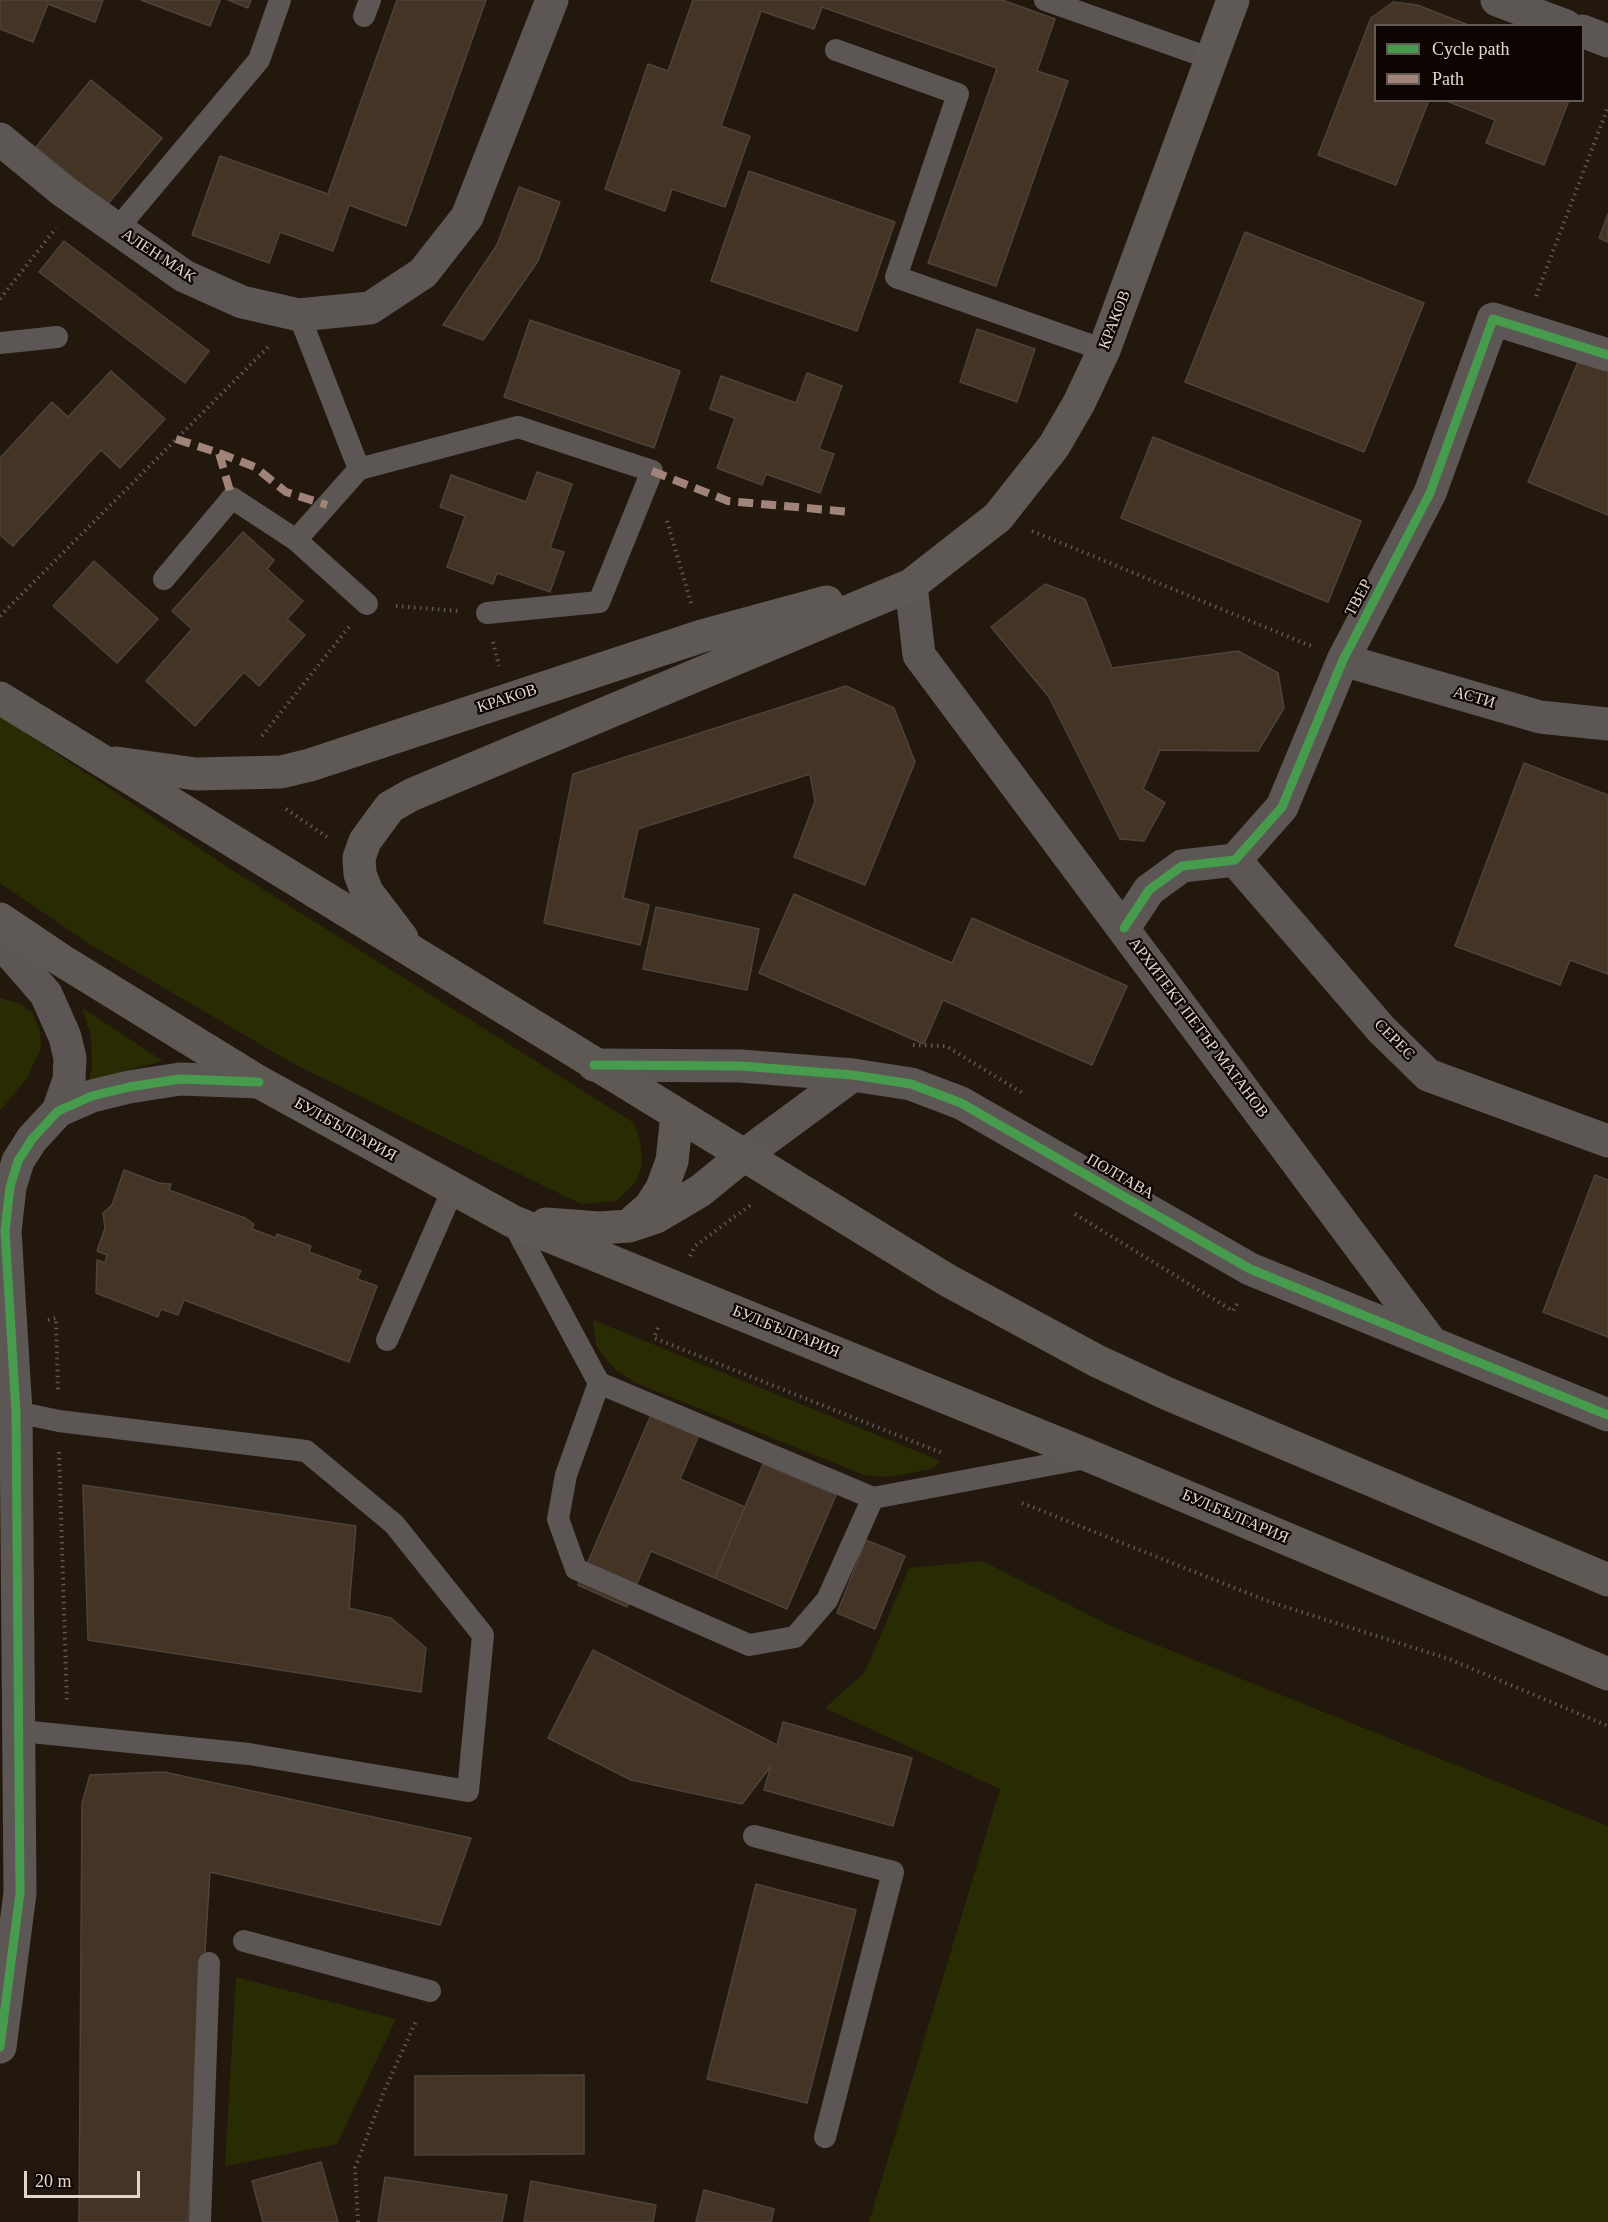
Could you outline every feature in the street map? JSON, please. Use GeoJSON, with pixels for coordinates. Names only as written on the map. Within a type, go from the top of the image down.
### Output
{"type":"FeatureCollection","features":[{"type":"Feature","properties":{"kind":"main road","name":"КРАКОВ"},"geometry":{"type":"LineString","coordinates":[[416,956],[367,892],[360,874],[359,858],[365,841],[390,807],[411,795],[911,585],[998,517],[1054,446],[1079,403],[1104,350],[1233,0]]}},
{"type":"Feature","properties":{"kind":"main road","name":"КРАКОВ"},"geometry":{"type":"LineString","coordinates":[[100,760],[196,774],[281,772],[310,765],[702,636],[822,603],[911,585]]}},
{"type":"Feature","properties":{"kind":"main road"},"geometry":{"type":"LineString","coordinates":[[0,698],[416,956],[947,1280],[1097,1361],[1168,1394],[1608,1580]]}},
{"type":"Feature","properties":{"kind":"main road","name":"БУЛ.БЪЛГАРИЯ"},"geometry":{"type":"LineString","coordinates":[[0,919],[61,960],[259,1082],[512,1221],[1092,1457],[1608,1674]]}},
{"type":"Feature","properties":{"kind":"main road"},"geometry":{"type":"LineString","coordinates":[[629,1226],[650,1207],[662,1188],[672,1161],[677,1115]]}},
{"type":"Feature","properties":{"kind":"main road"},"geometry":{"type":"LineString","coordinates":[[512,1221],[599,1228],[629,1226],[656,1217],[700,1191],[743,1156]]}},
{"type":"Feature","properties":{"kind":"street","name":"АЛЕН МАК"},"geometry":{"type":"LineString","coordinates":[[0,139],[77,201],[184,276],[242,302],[299,315],[370,308],[423,273],[467,217],[552,0]]}},
{"type":"Feature","properties":{"kind":"street"},"geometry":{"type":"LineString","coordinates":[[1497,0],[1561,24]]}},
{"type":"Feature","properties":{"kind":"street"},"geometry":{"type":"LineString","coordinates":[[1584,32],[1608,41]]}},
{"type":"Feature","properties":{"kind":"street","name":"ТВЕР"},"geometry":{"type":"LineString","coordinates":[[1235,860],[1282,807],[1343,660],[1430,493],[1492,319],[1608,355]]}},
{"type":"Feature","properties":{"kind":"street","name":"АРХИТЕКТ ПЕТЪР МАТАНОВ"},"geometry":{"type":"LineString","coordinates":[[911,585],[919,655],[1431,1342]]}},
{"type":"Feature","properties":{"kind":"street","name":"АСТИ"},"geometry":{"type":"LineString","coordinates":[[1343,660],[1540,717],[1608,724]]}},
{"type":"Feature","properties":{"kind":"street"},"geometry":{"type":"LineString","coordinates":[[1124,928],[1149,890],[1182,866],[1235,860]]}},
{"type":"Feature","properties":{"kind":"street","name":"СЕРЕС"},"geometry":{"type":"LineString","coordinates":[[1235,860],[1381,1029],[1428,1075],[1608,1141]]}},
{"type":"Feature","properties":{"kind":"street"},"geometry":{"type":"LineString","coordinates":[[0,941],[11,966],[46,994],[65,1037],[70,1058],[69,1080],[58,1112],[18,1161],[10,1187],[5,1231],[8,1412],[21,1731],[0,2047]]}},
{"type":"Feature","properties":{"kind":"street"},"geometry":{"type":"LineString","coordinates":[[11,966],[61,960]]}},
{"type":"Feature","properties":{"kind":"street","name":"ПОЛТАВА"},"geometry":{"type":"LineString","coordinates":[[594,1065],[741,1066],[853,1075],[911,1084],[961,1103],[1250,1269],[1608,1415]]}},
{"type":"Feature","properties":{"kind":"street"},"geometry":{"type":"LineString","coordinates":[[743,1156],[853,1075]]}},
{"type":"Feature","properties":{"kind":"street"},"geometry":{"type":"LineString","coordinates":[[58,1112],[92,1096],[157,1082],[180,1079],[259,1082]]}},
{"type":"Feature","properties":{"kind":"lane"},"geometry":{"type":"LineString","coordinates":[[117,229],[259,60],[280,0]]}},
{"type":"Feature","properties":{"kind":"lane"},"geometry":{"type":"LineString","coordinates":[[1045,0],[1212,59]]}},
{"type":"Feature","properties":{"kind":"lane"},"geometry":{"type":"LineString","coordinates":[[836,50],[958,94],[896,277],[1104,350]]}},
{"type":"Feature","properties":{"kind":"lane"},"geometry":{"type":"LineString","coordinates":[[299,315],[359,469]]}},
{"type":"Feature","properties":{"kind":"lane"},"geometry":{"type":"LineString","coordinates":[[0,343],[57,337]]}},
{"type":"Feature","properties":{"kind":"lane"},"geometry":{"type":"LineString","coordinates":[[296,540],[359,469],[518,428],[652,471],[599,602],[487,613]]}},
{"type":"Feature","properties":{"kind":"lane"},"geometry":{"type":"LineString","coordinates":[[164,579],[232,498],[296,540],[367,604]]}},
{"type":"Feature","properties":{"kind":"lane"},"geometry":{"type":"LineString","coordinates":[[387,1340],[453,1189]]}},
{"type":"Feature","properties":{"kind":"lane"},"geometry":{"type":"LineString","coordinates":[[512,1221],[599,1383],[873,1498],[1092,1457]]}},
{"type":"Feature","properties":{"kind":"lane"},"geometry":{"type":"LineString","coordinates":[[599,1383],[566,1474],[558,1519],[576,1569],[749,1645],[795,1637],[827,1600],[873,1498]]}},
{"type":"Feature","properties":{"kind":"lane"},"geometry":{"type":"LineString","coordinates":[[8,1412],[58,1421],[306,1451],[394,1524],[483,1635],[468,1791],[249,1754],[21,1731]]}},
{"type":"Feature","properties":{"kind":"lane"},"geometry":{"type":"LineString","coordinates":[[754,1836],[893,1872],[825,2138]]}},
{"type":"Feature","properties":{"kind":"lane"},"geometry":{"type":"LineString","coordinates":[[244,1941],[430,1991]]}},
{"type":"Feature","properties":{"kind":"lane"},"geometry":{"type":"LineString","coordinates":[[200,2222],[209,1964]]}},
{"type":"Feature","properties":{"kind":"path"},"geometry":{"type":"LineString","coordinates":[[1524,328],[1608,107]]}},
{"type":"Feature","properties":{"kind":"path"},"geometry":{"type":"LineString","coordinates":[[0,299],[77,201]]}},
{"type":"Feature","properties":{"kind":"path"},"geometry":{"type":"LineString","coordinates":[[0,616],[299,315]]}},
{"type":"Feature","properties":{"kind":"path"},"geometry":{"type":"LineString","coordinates":[[652,471],[702,636]]}},
{"type":"Feature","properties":{"kind":"path"},"geometry":{"type":"LineString","coordinates":[[998,517],[1343,660]]}},
{"type":"Feature","properties":{"kind":"path"},"geometry":{"type":"LineString","coordinates":[[234,772],[367,604],[487,613],[507,699]]}},
{"type":"Feature","properties":{"kind":"path"},"geometry":{"type":"LineString","coordinates":[[278,804],[337,843]]}},
{"type":"Feature","properties":{"kind":"path"},"geometry":{"type":"LineString","coordinates":[[686,1264],[695,1246],[760,1198]]}},
{"type":"Feature","properties":{"kind":"path"},"geometry":{"type":"LineString","coordinates":[[48,1320],[56,1318],[67,1703]]}},
{"type":"Feature","properties":{"kind":"path"},"geometry":{"type":"LineString","coordinates":[[658,1328],[654,1338],[946,1455],[1016,1500],[1270,1602],[1449,1659],[1608,1726]]}},
{"type":"Feature","properties":{"kind":"path"},"geometry":{"type":"LineString","coordinates":[[358,2222],[355,2168],[385,2089],[430,1991]]}},
{"type":"Feature","properties":{"kind":"green space"},"geometry":{"type":"Polygon","coordinates":[[[0,716],[229,868],[634,1123],[640,1140],[642,1164],[635,1183],[616,1201],[581,1204],[294,1064],[91,945],[0,883],[0,716]]]}},
{"type":"Feature","properties":{"kind":"green space"},"geometry":{"type":"Polygon","coordinates":[[[0,998],[18,1003],[32,1012],[40,1031],[41,1048],[27,1078],[0,1111],[0,998]]]}},
{"type":"Feature","properties":{"kind":"green space"},"geometry":{"type":"Polygon","coordinates":[[[82,1008],[163,1061],[120,1072],[88,1086],[92,1067],[91,1036],[82,1008]]]}},
{"type":"Feature","properties":{"kind":"green space"},"geometry":{"type":"Polygon","coordinates":[[[593,1320],[941,1461],[931,1469],[916,1472],[887,1477],[864,1475],[636,1383],[617,1371],[604,1357],[596,1345],[593,1320]]]}},
{"type":"Feature","properties":{"kind":"green space"},"geometry":{"type":"Polygon","coordinates":[[[982,1561],[1117,1629],[1608,1826],[1608,2222],[869,2222],[1000,1789],[825,1708],[865,1672],[909,1568],[982,1561]]]}},
{"type":"Feature","properties":{"kind":"green space"},"geometry":{"type":"Polygon","coordinates":[[[236,1977],[396,2019],[337,2144],[225,2166],[236,1977]]]}},
{"type":"Feature","properties":{"kind":"building"},"geometry":{"type":"Polygon","coordinates":[[[0,0],[103,0],[95,22],[48,4],[33,42],[0,29],[0,0]]]}},
{"type":"Feature","properties":{"kind":"building"},"geometry":{"type":"Polygon","coordinates":[[[141,0],[220,0],[210,26],[141,0]]]}},
{"type":"Feature","properties":{"kind":"building"},"geometry":{"type":"Polygon","coordinates":[[[228,0],[251,0],[248,8],[228,0]]]}},
{"type":"Feature","properties":{"kind":"building"},"geometry":{"type":"Polygon","coordinates":[[[397,0],[486,0],[406,226],[349,205],[333,251],[280,232],[269,263],[192,235],[220,156],[328,194],[397,0]]]}},
{"type":"Feature","properties":{"kind":"building"},"geometry":{"type":"Polygon","coordinates":[[[693,0],[1002,0],[1055,19],[1037,71],[1068,81],[996,286],[928,263],[997,68],[822,7],[814,29],[761,11],[721,126],[750,136],[725,207],[672,189],[665,211],[605,189],[648,64],[668,71],[693,0]]]}},
{"type":"Feature","properties":{"kind":"building"},"geometry":{"type":"Polygon","coordinates":[[[1393,2],[1417,5],[1466,24],[1374,24],[1374,102],[1428,102],[1396,185],[1318,155],[1371,18],[1393,2]]]}},
{"type":"Feature","properties":{"kind":"building"},"geometry":{"type":"Polygon","coordinates":[[[91,80],[162,138],[107,205],[36,147],[91,80]]]}},
{"type":"Feature","properties":{"kind":"building"},"geometry":{"type":"Polygon","coordinates":[[[1449,102],[1568,102],[1544,165],[1486,143],[1495,120],[1449,102]]]}},
{"type":"Feature","properties":{"kind":"building"},"geometry":{"type":"Polygon","coordinates":[[[749,171],[895,222],[857,331],[711,281],[749,171]]]}},
{"type":"Feature","properties":{"kind":"building"},"geometry":{"type":"Polygon","coordinates":[[[519,187],[560,202],[538,261],[483,340],[443,325],[497,245],[519,187]]]}},
{"type":"Feature","properties":{"kind":"building"},"geometry":{"type":"Polygon","coordinates":[[[1608,214],[1608,242],[1599,238],[1608,214]]]}},
{"type":"Feature","properties":{"kind":"building"},"geometry":{"type":"Polygon","coordinates":[[[1245,232],[1424,303],[1364,452],[1185,382],[1245,232]]]}},
{"type":"Feature","properties":{"kind":"building"},"geometry":{"type":"Polygon","coordinates":[[[64,241],[209,351],[185,383],[39,272],[64,241]]]}},
{"type":"Feature","properties":{"kind":"building"},"geometry":{"type":"Polygon","coordinates":[[[530,320],[680,371],[654,448],[504,397],[530,320]]]}},
{"type":"Feature","properties":{"kind":"building"},"geometry":{"type":"Polygon","coordinates":[[[977,329],[1035,349],[1017,402],[960,382],[977,329]]]}},
{"type":"Feature","properties":{"kind":"building"},"geometry":{"type":"Polygon","coordinates":[[[1580,357],[1608,369],[1608,515],[1528,482],[1580,357]]]}},
{"type":"Feature","properties":{"kind":"building"},"geometry":{"type":"Polygon","coordinates":[[[111,371],[165,419],[120,468],[101,450],[13,546],[0,535],[0,458],[52,402],[68,417],[111,371]]]}},
{"type":"Feature","properties":{"kind":"building"},"geometry":{"type":"Polygon","coordinates":[[[807,373],[842,386],[819,449],[834,454],[820,493],[766,474],[762,485],[717,468],[735,418],[710,409],[721,376],[796,403],[807,373]]]}},
{"type":"Feature","properties":{"kind":"building"},"geometry":{"type":"Polygon","coordinates":[[[1153,437],[1361,521],[1328,602],[1121,518],[1153,437]]]}},
{"type":"Feature","properties":{"kind":"building"},"geometry":{"type":"Polygon","coordinates":[[[537,472],[572,484],[550,548],[564,552],[550,592],[497,573],[493,584],[447,567],[465,516],[440,507],[451,475],[526,502],[537,472]]]}},
{"type":"Feature","properties":{"kind":"building"},"geometry":{"type":"Polygon","coordinates":[[[243,532],[274,560],[267,569],[303,601],[287,619],[305,635],[259,686],[244,672],[195,726],[146,681],[192,629],[172,611],[243,532]]]}},
{"type":"Feature","properties":{"kind":"building"},"geometry":{"type":"Polygon","coordinates":[[[94,561],[158,619],[117,663],[53,606],[94,561]]]}},
{"type":"Feature","properties":{"kind":"building"},"geometry":{"type":"Polygon","coordinates":[[[1045,584],[1085,599],[1112,668],[1238,651],[1278,673],[1284,708],[1258,751],[1160,750],[1143,789],[1165,803],[1144,841],[1120,839],[1049,697],[991,627],[1045,584]]]}},
{"type":"Feature","properties":{"kind":"building"},"geometry":{"type":"Polygon","coordinates":[[[846,686],[894,708],[915,762],[865,885],[794,857],[815,801],[810,774],[638,829],[623,898],[649,905],[640,945],[544,923],[573,774],[846,686]]]}},
{"type":"Feature","properties":{"kind":"building"},"geometry":{"type":"Polygon","coordinates":[[[1524,763],[1608,795],[1608,974],[1570,960],[1560,985],[1455,946],[1524,763]]]}},
{"type":"Feature","properties":{"kind":"building"},"geometry":{"type":"Polygon","coordinates":[[[794,894],[952,963],[972,918],[1127,986],[1092,1065],[943,1000],[924,1044],[759,973],[794,894]]]}},
{"type":"Feature","properties":{"kind":"building"},"geometry":{"type":"Polygon","coordinates":[[[656,907],[759,929],[747,990],[643,969],[656,907]]]}},
{"type":"Feature","properties":{"kind":"building"},"geometry":{"type":"Polygon","coordinates":[[[124,1170],[159,1183],[171,1184],[169,1190],[245,1218],[254,1224],[252,1229],[276,1238],[277,1234],[311,1246],[309,1252],[361,1271],[357,1279],[377,1286],[349,1362],[184,1300],[178,1315],[161,1309],[158,1317],[96,1293],[97,1260],[105,1263],[107,1255],[97,1251],[105,1228],[103,1213],[112,1205],[124,1170]]]}},
{"type":"Feature","properties":{"kind":"building"},"geometry":{"type":"Polygon","coordinates":[[[1595,1175],[1608,1180],[1608,1337],[1543,1312],[1595,1175]]]}},
{"type":"Feature","properties":{"kind":"building"},"geometry":{"type":"Polygon","coordinates":[[[651,1415],[699,1435],[680,1479],[745,1507],[715,1578],[651,1551],[627,1607],[578,1585],[651,1415]]]}},
{"type":"Feature","properties":{"kind":"building"},"geometry":{"type":"Polygon","coordinates":[[[763,1464],[836,1495],[787,1609],[715,1578],[763,1464]]]}},
{"type":"Feature","properties":{"kind":"building"},"geometry":{"type":"Polygon","coordinates":[[[83,1485],[356,1526],[349,1608],[391,1618],[426,1648],[421,1692],[88,1640],[83,1485]]]}},
{"type":"Feature","properties":{"kind":"building"},"geometry":{"type":"Polygon","coordinates":[[[866,1540],[905,1556],[875,1629],[837,1613],[866,1540]]]}},
{"type":"Feature","properties":{"kind":"building"},"geometry":{"type":"Polygon","coordinates":[[[593,1650],[777,1745],[783,1722],[912,1758],[893,1826],[764,1790],[771,1766],[742,1804],[631,1780],[548,1738],[593,1650]]]}},
{"type":"Feature","properties":{"kind":"building"},"geometry":{"type":"Polygon","coordinates":[[[164,1772],[471,1838],[440,1925],[210,1872],[188,2222],[79,2222],[82,1803],[90,1775],[164,1772]]]}},
{"type":"Feature","properties":{"kind":"building"},"geometry":{"type":"Polygon","coordinates":[[[756,1884],[856,1910],[807,2103],[707,2079],[756,1884]]]}},
{"type":"Feature","properties":{"kind":"building"},"geometry":{"type":"Polygon","coordinates":[[[584,2075],[584,2154],[415,2155],[415,2076],[584,2075]]]}},
{"type":"Feature","properties":{"kind":"building"},"geometry":{"type":"Polygon","coordinates":[[[321,2162],[338,2222],[263,2222],[252,2181],[321,2162]]]}},
{"type":"Feature","properties":{"kind":"building"},"geometry":{"type":"Polygon","coordinates":[[[385,2177],[507,2195],[502,2222],[378,2222],[385,2177]]]}},
{"type":"Feature","properties":{"kind":"building"},"geometry":{"type":"Polygon","coordinates":[[[531,2181],[656,2205],[653,2222],[524,2222],[531,2181]]]}},
{"type":"Feature","properties":{"kind":"building"},"geometry":{"type":"Polygon","coordinates":[[[704,2190],[774,2209],[771,2222],[696,2222],[704,2190]]]}},
{"type":"Feature","properties":{"kind":"marked path"},"geometry":{"type":"LineString","coordinates":[[176,439],[219,453],[232,498]]}},
{"type":"Feature","properties":{"kind":"marked path"},"geometry":{"type":"LineString","coordinates":[[219,453],[255,467],[286,492],[327,505]]}},
{"type":"Feature","properties":{"kind":"marked path"},"geometry":{"type":"LineString","coordinates":[[652,471],[728,501],[851,512]]}},
{"type":"Feature","properties":{"kind":"cycle path"},"geometry":{"type":"LineString","coordinates":[[1124,928],[1149,890],[1182,866],[1235,860],[1282,807],[1343,660],[1430,493],[1493,319],[1608,355]]}},
{"type":"Feature","properties":{"kind":"cycle path"},"geometry":{"type":"LineString","coordinates":[[594,1065],[741,1066],[853,1075],[911,1084],[961,1103],[1250,1269],[1608,1415]]}},
{"type":"Feature","properties":{"kind":"cycle path"},"geometry":{"type":"LineString","coordinates":[[0,2047],[20,1893],[16,1412],[5,1231],[10,1187],[18,1161],[32,1139],[58,1111],[92,1096],[129,1087],[180,1079],[259,1082]]}}]}
